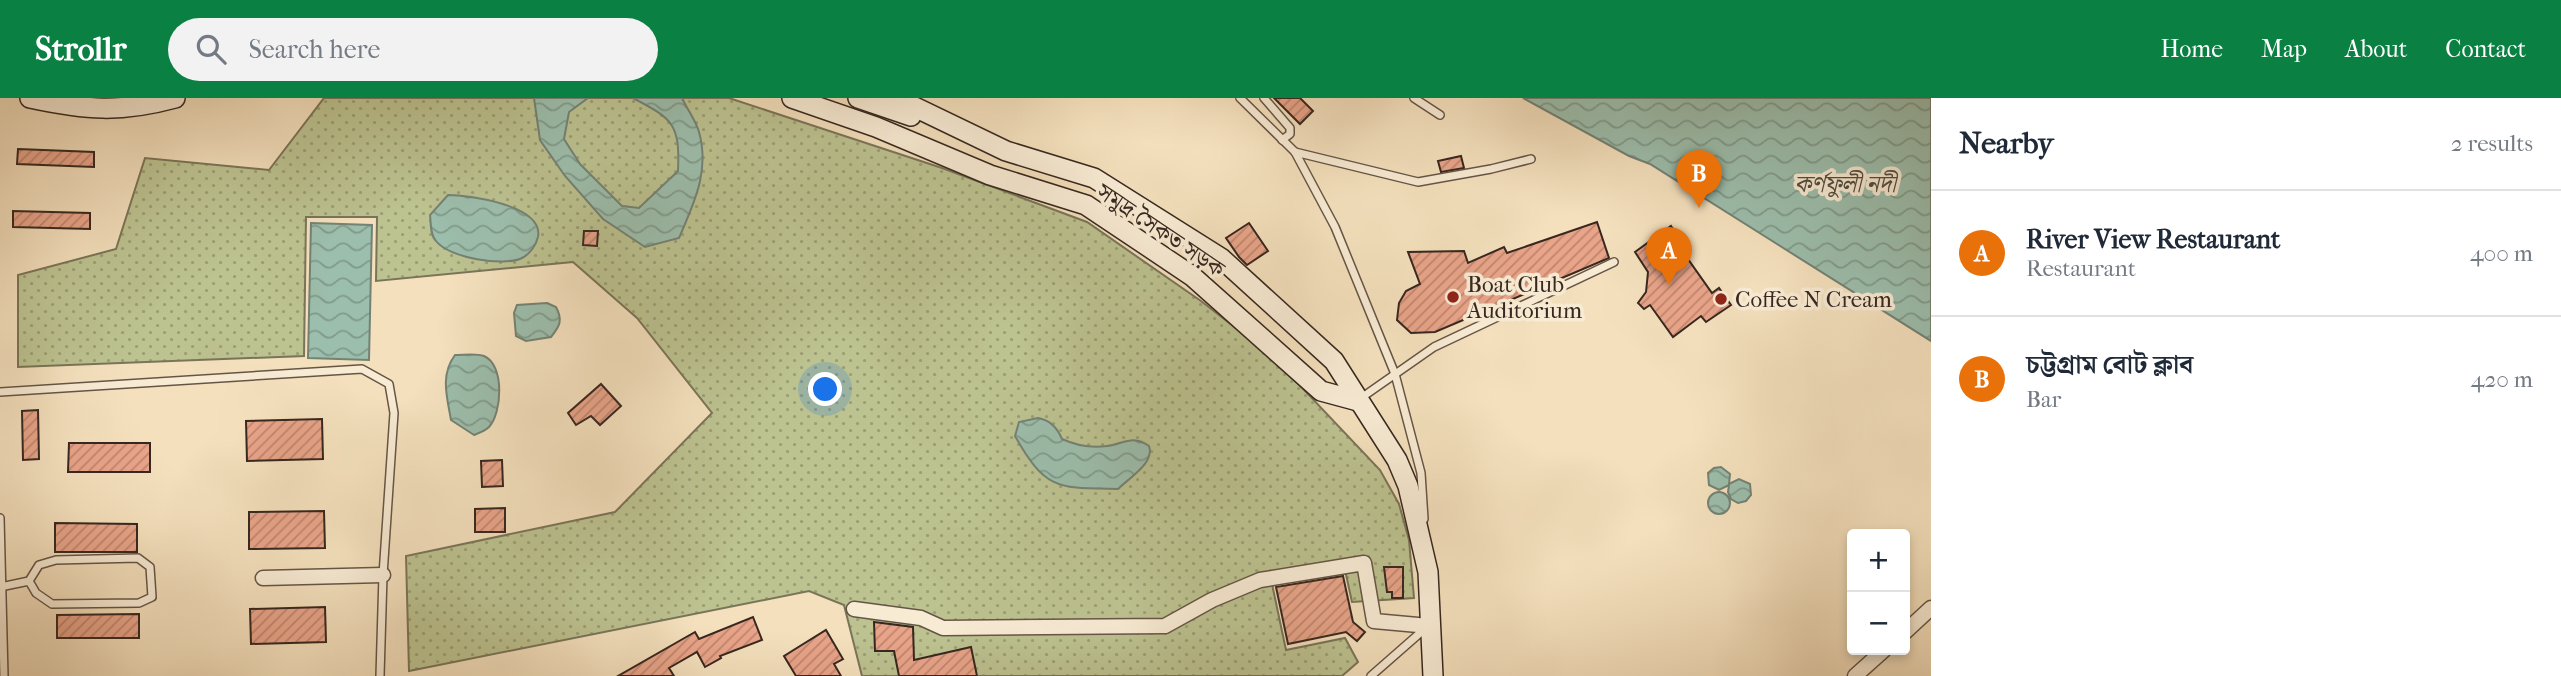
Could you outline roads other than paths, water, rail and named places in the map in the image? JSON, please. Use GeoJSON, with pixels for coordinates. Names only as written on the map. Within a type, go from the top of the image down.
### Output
{"type":"FeatureCollection","features":[{"type":"Feature","properties":{"kind":"main road"},"geometry":{"type":"LineString","coordinates":[[30,98],[99,110],[129,109],[172,98]]}},
{"type":"Feature","properties":{"kind":"main road"},"geometry":{"type":"LineString","coordinates":[[62,105],[93,98]]}},
{"type":"Feature","properties":{"kind":"main road","name":"সমুদ্র সৈকত সড়ক"},"geometry":{"type":"LineString","coordinates":[[792,98],[876,127],[990,175],[1086,205],[1192,276],[1321,391],[1358,401]]}},
{"type":"Feature","properties":{"kind":"main road"},"geometry":{"type":"LineString","coordinates":[[858,98],[935,124],[989,153],[1087,186],[1207,264],[1358,401]]}},
{"type":"Feature","properties":{"kind":"main road","name":"সমুদ্র সৈকত সড়ক"},"geometry":{"type":"LineString","coordinates":[[896,98],[1006,151],[1094,178],[1221,258],[1334,361],[1397,460],[1408,486],[1427,572],[1433,676]]}},
{"type":"Feature","properties":{"kind":"street"},"geometry":{"type":"LineString","coordinates":[[854,609],[921,618],[943,628],[1165,626],[1212,600],[1260,580],[1364,563],[1374,621],[1429,626]]}},
{"type":"Feature","properties":{"kind":"street"},"geometry":{"type":"LineString","coordinates":[[263,578],[383,575]]}},
{"type":"Feature","properties":{"kind":"street"},"geometry":{"type":"LineString","coordinates":[[1910,627],[1931,608]]}},
{"type":"Feature","properties":{"kind":"street"},"geometry":{"type":"LineString","coordinates":[[1855,676],[1878,655]]}},
{"type":"Feature","properties":{"kind":"lane"},"geometry":{"type":"LineString","coordinates":[[1240,98],[1295,152],[1335,227],[1395,374],[1421,473],[1427,572]]}},
{"type":"Feature","properties":{"kind":"lane"},"geometry":{"type":"LineString","coordinates":[[1264,98],[1290,128],[1290,134],[1282,140]]}},
{"type":"Feature","properties":{"kind":"lane"},"geometry":{"type":"LineString","coordinates":[[1413,98],[1440,115]]}},
{"type":"Feature","properties":{"kind":"lane"},"geometry":{"type":"LineString","coordinates":[[1295,152],[1418,183],[1531,159]]}},
{"type":"Feature","properties":{"kind":"lane"},"geometry":{"type":"LineString","coordinates":[[1358,401],[1434,348],[1614,262]]}},
{"type":"Feature","properties":{"kind":"lane"},"geometry":{"type":"LineString","coordinates":[[0,392],[362,369],[389,384],[394,413],[383,575],[380,676]]}},
{"type":"Feature","properties":{"kind":"lane"},"geometry":{"type":"LineString","coordinates":[[0,517],[4,676]]}},
{"type":"Feature","properties":{"kind":"lane"},"geometry":{"type":"LineString","coordinates":[[1,587],[29,581],[39,565],[55,559],[138,558],[150,567],[152,597],[139,603],[52,604],[36,593],[29,581]]}},
{"type":"Feature","properties":{"kind":"lane"},"geometry":{"type":"LineString","coordinates":[[1371,676],[1429,626]]}},
{"type":"Feature","properties":{"kind":"water"},"geometry":{"type":"Polygon","coordinates":[[[534,98],[588,98],[569,112],[564,139],[580,164],[622,206],[639,208],[678,171],[678,155],[671,125],[657,112],[633,98],[682,98],[699,132],[703,160],[699,186],[679,238],[645,247],[603,219],[565,176],[540,140],[534,98]]]}},
{"type":"Feature","properties":{"kind":"water","name":"কর্ণফুলী নদী"},"geometry":{"type":"Polygon","coordinates":[[[1523,98],[1931,98],[1931,341],[1650,164],[1629,156],[1523,98]]]}},
{"type":"Feature","properties":{"kind":"water"},"geometry":{"type":"Polygon","coordinates":[[[448,195],[503,204],[529,217],[537,226],[538,237],[534,246],[522,258],[503,262],[464,256],[443,247],[433,236],[430,215],[448,195]]]}},
{"type":"Feature","properties":{"kind":"water"},"geometry":{"type":"Polygon","coordinates":[[[311,223],[372,225],[369,360],[308,358],[311,223]]]}},
{"type":"Feature","properties":{"kind":"water"},"geometry":{"type":"Polygon","coordinates":[[[547,303],[556,307],[560,319],[551,337],[526,341],[516,336],[514,313],[517,305],[547,303]]]}},
{"type":"Feature","properties":{"kind":"water"},"geometry":{"type":"Polygon","coordinates":[[[455,355],[484,356],[491,361],[498,379],[497,411],[487,428],[474,435],[451,420],[446,378],[455,355]]]}},
{"type":"Feature","properties":{"kind":"water"},"geometry":{"type":"Polygon","coordinates":[[[1038,418],[1053,425],[1062,439],[1078,444],[1101,447],[1133,440],[1143,442],[1149,446],[1148,458],[1140,470],[1118,489],[1081,488],[1056,483],[1045,477],[1036,467],[1015,436],[1019,422],[1038,418]]]}},
{"type":"Feature","properties":{"kind":"water"},"geometry":{"type":"Polygon","coordinates":[[[1721,467],[1730,474],[1729,484],[1739,479],[1750,484],[1751,495],[1746,501],[1738,503],[1731,499],[1729,485],[1719,490],[1709,485],[1708,473],[1721,467]]]}},
{"type":"Feature","properties":{"kind":"water"},"geometry":{"type":"Polygon","coordinates":[[[1719,492],[1727,495],[1730,503],[1727,511],[1719,514],[1711,511],[1708,503],[1711,495],[1719,492]]]}},
{"type":"Feature","properties":{"kind":"place","name":"চট্টগ্রাম বোট ক্লাব"},"geometry":{"type":"Point","coordinates":[1699,208]}},
{"type":"Feature","properties":{"kind":"place","name":"River View Restaurant"},"geometry":{"type":"Point","coordinates":[1669,285]}},
{"type":"Feature","properties":{"kind":"place","name":"Boat Club Auditorium"},"geometry":{"type":"Point","coordinates":[1453,297]}},
{"type":"Feature","properties":{"kind":"place","name":"Coffee N Cream"},"geometry":{"type":"Point","coordinates":[1721,299]}}]}
